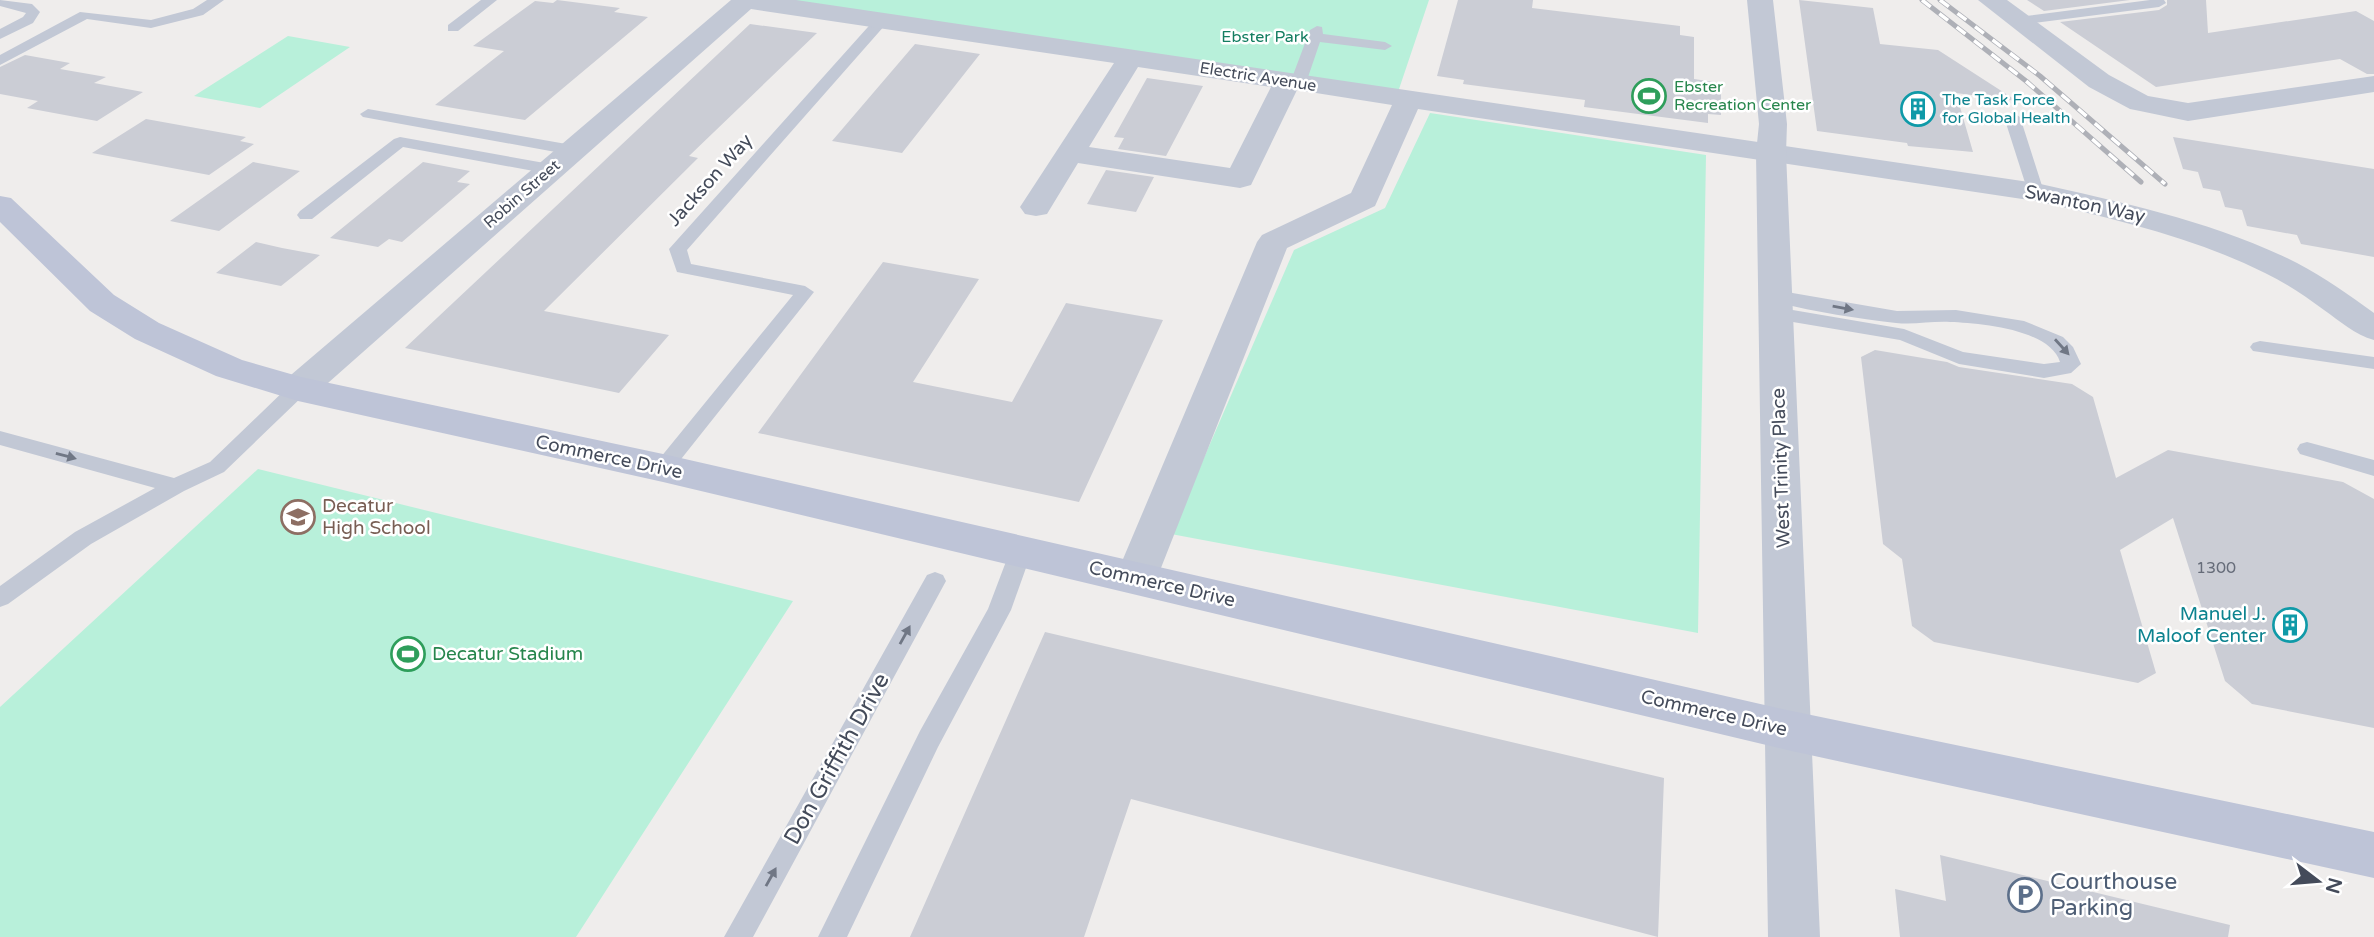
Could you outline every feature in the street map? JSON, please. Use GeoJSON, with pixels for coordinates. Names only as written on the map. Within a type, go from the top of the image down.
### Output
{"type":"FeatureCollection","features":[{"type":"Feature","properties":{"kind":"main road","name":"Commerce Drive"},"geometry":{"type":"LineString","coordinates":[[0,205],[102,303],[147,331],[229,368],[298,389],[663,468],[1787,730],[2374,855]]}},
{"type":"Feature","properties":{"kind":"street","name":"Electric Avenue"},"geometry":{"type":"LineString","coordinates":[[746,0],[1771,153]]}},
{"type":"Feature","properties":{"kind":"street","name":"Robin Street"},"geometry":{"type":"LineString","coordinates":[[298,389],[746,0]]}},
{"type":"Feature","properties":{"kind":"street","name":"West Trinity Place"},"geometry":{"type":"LineString","coordinates":[[1760,0],[1773,124],[1771,153],[1794,937]]}},
{"type":"Feature","properties":{"kind":"street"},"geometry":{"type":"LineString","coordinates":[[1991,0],[2099,81],[2140,103],[2188,113],[2374,84]]}},
{"type":"Feature","properties":{"kind":"street"},"geometry":{"type":"LineString","coordinates":[[1035,207],[1131,57]]}},
{"type":"Feature","properties":{"kind":"street"},"geometry":{"type":"LineString","coordinates":[[1068,153],[1240,179],[1293,82]]}},
{"type":"Feature","properties":{"kind":"street"},"geometry":{"type":"LineString","coordinates":[[1136,579],[1273,242],[1364,199],[1408,100]]}},
{"type":"Feature","properties":{"kind":"street","name":"Swanton Way"},"geometry":{"type":"LineString","coordinates":[[1771,153],[2036,192],[2149,217],[2209,237],[2277,266],[2325,294],[2374,329]]}},
{"type":"Feature","properties":{"kind":"lane"},"geometry":{"type":"LineString","coordinates":[[0,61],[85,15],[151,24],[198,12],[217,0]]}},
{"type":"Feature","properties":{"kind":"lane"},"geometry":{"type":"LineString","coordinates":[[453,28],[490,0]]}},
{"type":"Feature","properties":{"kind":"lane"},"geometry":{"type":"LineString","coordinates":[[0,2],[27,7],[33,12],[28,20],[0,35]]}},
{"type":"Feature","properties":{"kind":"lane"},"geometry":{"type":"LineString","coordinates":[[2020,21],[2159,3]]}},
{"type":"Feature","properties":{"kind":"lane","name":"Jackson Way"},"geometry":{"type":"LineString","coordinates":[[663,468],[805,292],[683,268],[678,248],[881,21]]}},
{"type":"Feature","properties":{"kind":"lane"},"geometry":{"type":"LineString","coordinates":[[1293,82],[1316,33],[1385,46]]}},
{"type":"Feature","properties":{"kind":"lane"},"geometry":{"type":"LineString","coordinates":[[368,114],[561,160]]}},
{"type":"Feature","properties":{"kind":"lane"},"geometry":{"type":"LineString","coordinates":[[2011,117],[2036,192]]}},
{"type":"Feature","properties":{"kind":"lane"},"geometry":{"type":"LineString","coordinates":[[306,215],[400,142],[561,160]]}},
{"type":"Feature","properties":{"kind":"lane"},"geometry":{"type":"LineString","coordinates":[[1775,305],[1899,317],[1955,316],[2040,331],[2056,339],[2070,356],[2071,364],[2064,368],[2044,371],[1959,358],[1904,335],[1775,305]]}},
{"type":"Feature","properties":{"kind":"lane"},"geometry":{"type":"LineString","coordinates":[[2260,347],[2374,363]]}},
{"type":"Feature","properties":{"kind":"lane"},"geometry":{"type":"LineString","coordinates":[[0,598],[83,538],[176,486],[217,467],[298,389]]}},
{"type":"Feature","properties":{"kind":"lane"},"geometry":{"type":"LineString","coordinates":[[0,438],[176,486]]}},
{"type":"Feature","properties":{"kind":"lane"},"geometry":{"type":"LineString","coordinates":[[2307,449],[2374,468]]}},
{"type":"Feature","properties":{"kind":"lane"},"geometry":{"type":"LineString","coordinates":[[832,937],[929,739],[999,610],[1021,551]]}},
{"type":"Feature","properties":{"kind":"lane","name":"Don Griffith Drive"},"geometry":{"type":"LineString","coordinates":[[738,937],[935,581]]}},
{"type":"Feature","properties":{"kind":"green space","name":"Ebster Park"},"geometry":{"type":"Polygon","coordinates":[[[771,0],[1429,0],[1397,95],[771,0]]]}},
{"type":"Feature","properties":{"kind":"green space"},"geometry":{"type":"Polygon","coordinates":[[[288,36],[350,47],[260,108],[194,96],[288,36]]]}},
{"type":"Feature","properties":{"kind":"green space"},"geometry":{"type":"Polygon","coordinates":[[[1430,113],[1706,155],[1698,633],[1171,534],[1294,250],[1385,208],[1430,113]]]}},
{"type":"Feature","properties":{"kind":"green space","name":"Decatur Stadium"},"geometry":{"type":"Polygon","coordinates":[[[258,469],[793,601],[576,937],[0,937],[0,707],[258,469]]]}},
{"type":"Feature","properties":{"kind":"building"},"geometry":{"type":"Polygon","coordinates":[[[557,0],[620,8],[614,12],[648,17],[525,120],[435,105],[504,51],[473,46],[535,1],[553,3],[557,0]]]}},
{"type":"Feature","properties":{"kind":"building"},"geometry":{"type":"Polygon","coordinates":[[[1458,0],[1533,0],[1532,8],[1680,26],[1680,35],[1694,37],[1694,79],[1721,83],[1721,115],[1708,114],[1708,123],[1584,107],[1585,100],[1463,84],[1464,80],[1437,76],[1458,0]]]}},
{"type":"Feature","properties":{"kind":"building"},"geometry":{"type":"Polygon","coordinates":[[[1799,0],[1873,8],[1880,44],[1938,50],[2017,101],[1956,93],[1973,152],[1908,146],[1907,143],[1817,131],[1799,0]]]}},
{"type":"Feature","properties":{"kind":"building"},"geometry":{"type":"Polygon","coordinates":[[[2027,0],[2130,0],[2044,11],[2027,0]]]}},
{"type":"Feature","properties":{"kind":"building"},"geometry":{"type":"Polygon","coordinates":[[[2167,0],[2206,0],[2208,33],[2356,11],[2374,21],[2374,74],[2367,74],[2340,59],[2156,87],[2060,22],[2159,10],[2167,5],[2167,0]]]}},
{"type":"Feature","properties":{"kind":"building"},"geometry":{"type":"Polygon","coordinates":[[[750,24],[817,33],[689,156],[698,158],[544,311],[669,335],[619,393],[405,348],[750,24]]]}},
{"type":"Feature","properties":{"kind":"building"},"geometry":{"type":"Polygon","coordinates":[[[915,44],[980,54],[902,153],[832,141],[915,44]]]}},
{"type":"Feature","properties":{"kind":"building"},"geometry":{"type":"Polygon","coordinates":[[[25,55],[70,63],[60,69],[106,77],[94,83],[143,92],[97,121],[27,108],[38,101],[0,94],[0,67],[25,55]]]}},
{"type":"Feature","properties":{"kind":"building"},"geometry":{"type":"Polygon","coordinates":[[[1147,78],[1203,86],[1166,156],[1118,149],[1124,138],[1114,137],[1147,78]]]}},
{"type":"Feature","properties":{"kind":"building"},"geometry":{"type":"Polygon","coordinates":[[[146,119],[246,137],[240,141],[254,144],[209,175],[92,153],[146,119]]]}},
{"type":"Feature","properties":{"kind":"building"},"geometry":{"type":"Polygon","coordinates":[[[2173,137],[2374,169],[2374,257],[2301,244],[2297,235],[2247,226],[2242,210],[2225,207],[2220,191],[2203,188],[2198,172],[2183,169],[2173,137]]]}},
{"type":"Feature","properties":{"kind":"building"},"geometry":{"type":"Polygon","coordinates":[[[253,162],[300,171],[219,231],[170,221],[253,162]]]}},
{"type":"Feature","properties":{"kind":"building"},"geometry":{"type":"Polygon","coordinates":[[[423,162],[470,171],[457,182],[470,184],[402,242],[389,239],[378,247],[330,238],[423,162]]]}},
{"type":"Feature","properties":{"kind":"building"},"geometry":{"type":"Polygon","coordinates":[[[1106,170],[1154,177],[1136,212],[1087,204],[1106,170]]]}},
{"type":"Feature","properties":{"kind":"building"},"geometry":{"type":"Polygon","coordinates":[[[256,242],[320,255],[281,286],[216,273],[256,242]]]}},
{"type":"Feature","properties":{"kind":"building"},"geometry":{"type":"Polygon","coordinates":[[[883,262],[979,279],[913,382],[1012,402],[1066,303],[1163,320],[1079,502],[758,433],[883,262]]]}},
{"type":"Feature","properties":{"kind":"building"},"geometry":{"type":"Polygon","coordinates":[[[1875,350],[1947,362],[1959,367],[2072,384],[2093,397],[2116,478],[2168,450],[2343,482],[2374,499],[2374,728],[2252,704],[2225,681],[2173,518],[2120,550],[2156,673],[2138,683],[1934,642],[1912,626],[1902,559],[1883,544],[1861,357],[1875,350]]]}},
{"type":"Feature","properties":{"kind":"building"},"geometry":{"type":"Polygon","coordinates":[[[1045,632],[1664,778],[1658,937],[1131,799],[1084,937],[910,937],[1045,632]]]}},
{"type":"Feature","properties":{"kind":"building","name":"Courthouse Parking"},"geometry":{"type":"Polygon","coordinates":[[[1940,855],[2230,925],[2228,937],[1900,937],[1895,889],[1946,901],[1940,855]]]}},
{"type":"Feature","properties":{"kind":"railway"},"geometry":{"type":"LineString","coordinates":[[1922,0],[2026,81],[2141,182]]}},
{"type":"Feature","properties":{"kind":"railway"},"geometry":{"type":"LineString","coordinates":[[1940,0],[2040,76],[2165,184]]}},
{"type":"Feature","properties":{"kind":"place","name":"Ebster Recreation Center"},"geometry":{"type":"Point","coordinates":[1649,96]}},
{"type":"Feature","properties":{"kind":"place","name":"The Task Force for Global Health"},"geometry":{"type":"Point","coordinates":[1918,109]}},
{"type":"Feature","properties":{"kind":"place","name":"Decatur High School"},"geometry":{"type":"Point","coordinates":[298,517]}},
{"type":"Feature","properties":{"kind":"place","name":"Manuel J. Maloof Center"},"geometry":{"type":"Point","coordinates":[2290,625]}},
{"type":"Feature","properties":{"kind":"place","name":"Decatur Stadium"},"geometry":{"type":"Point","coordinates":[408,654]}},
{"type":"Feature","properties":{"kind":"place","name":"Courthouse Parking"},"geometry":{"type":"Point","coordinates":[2025,895]}}]}
